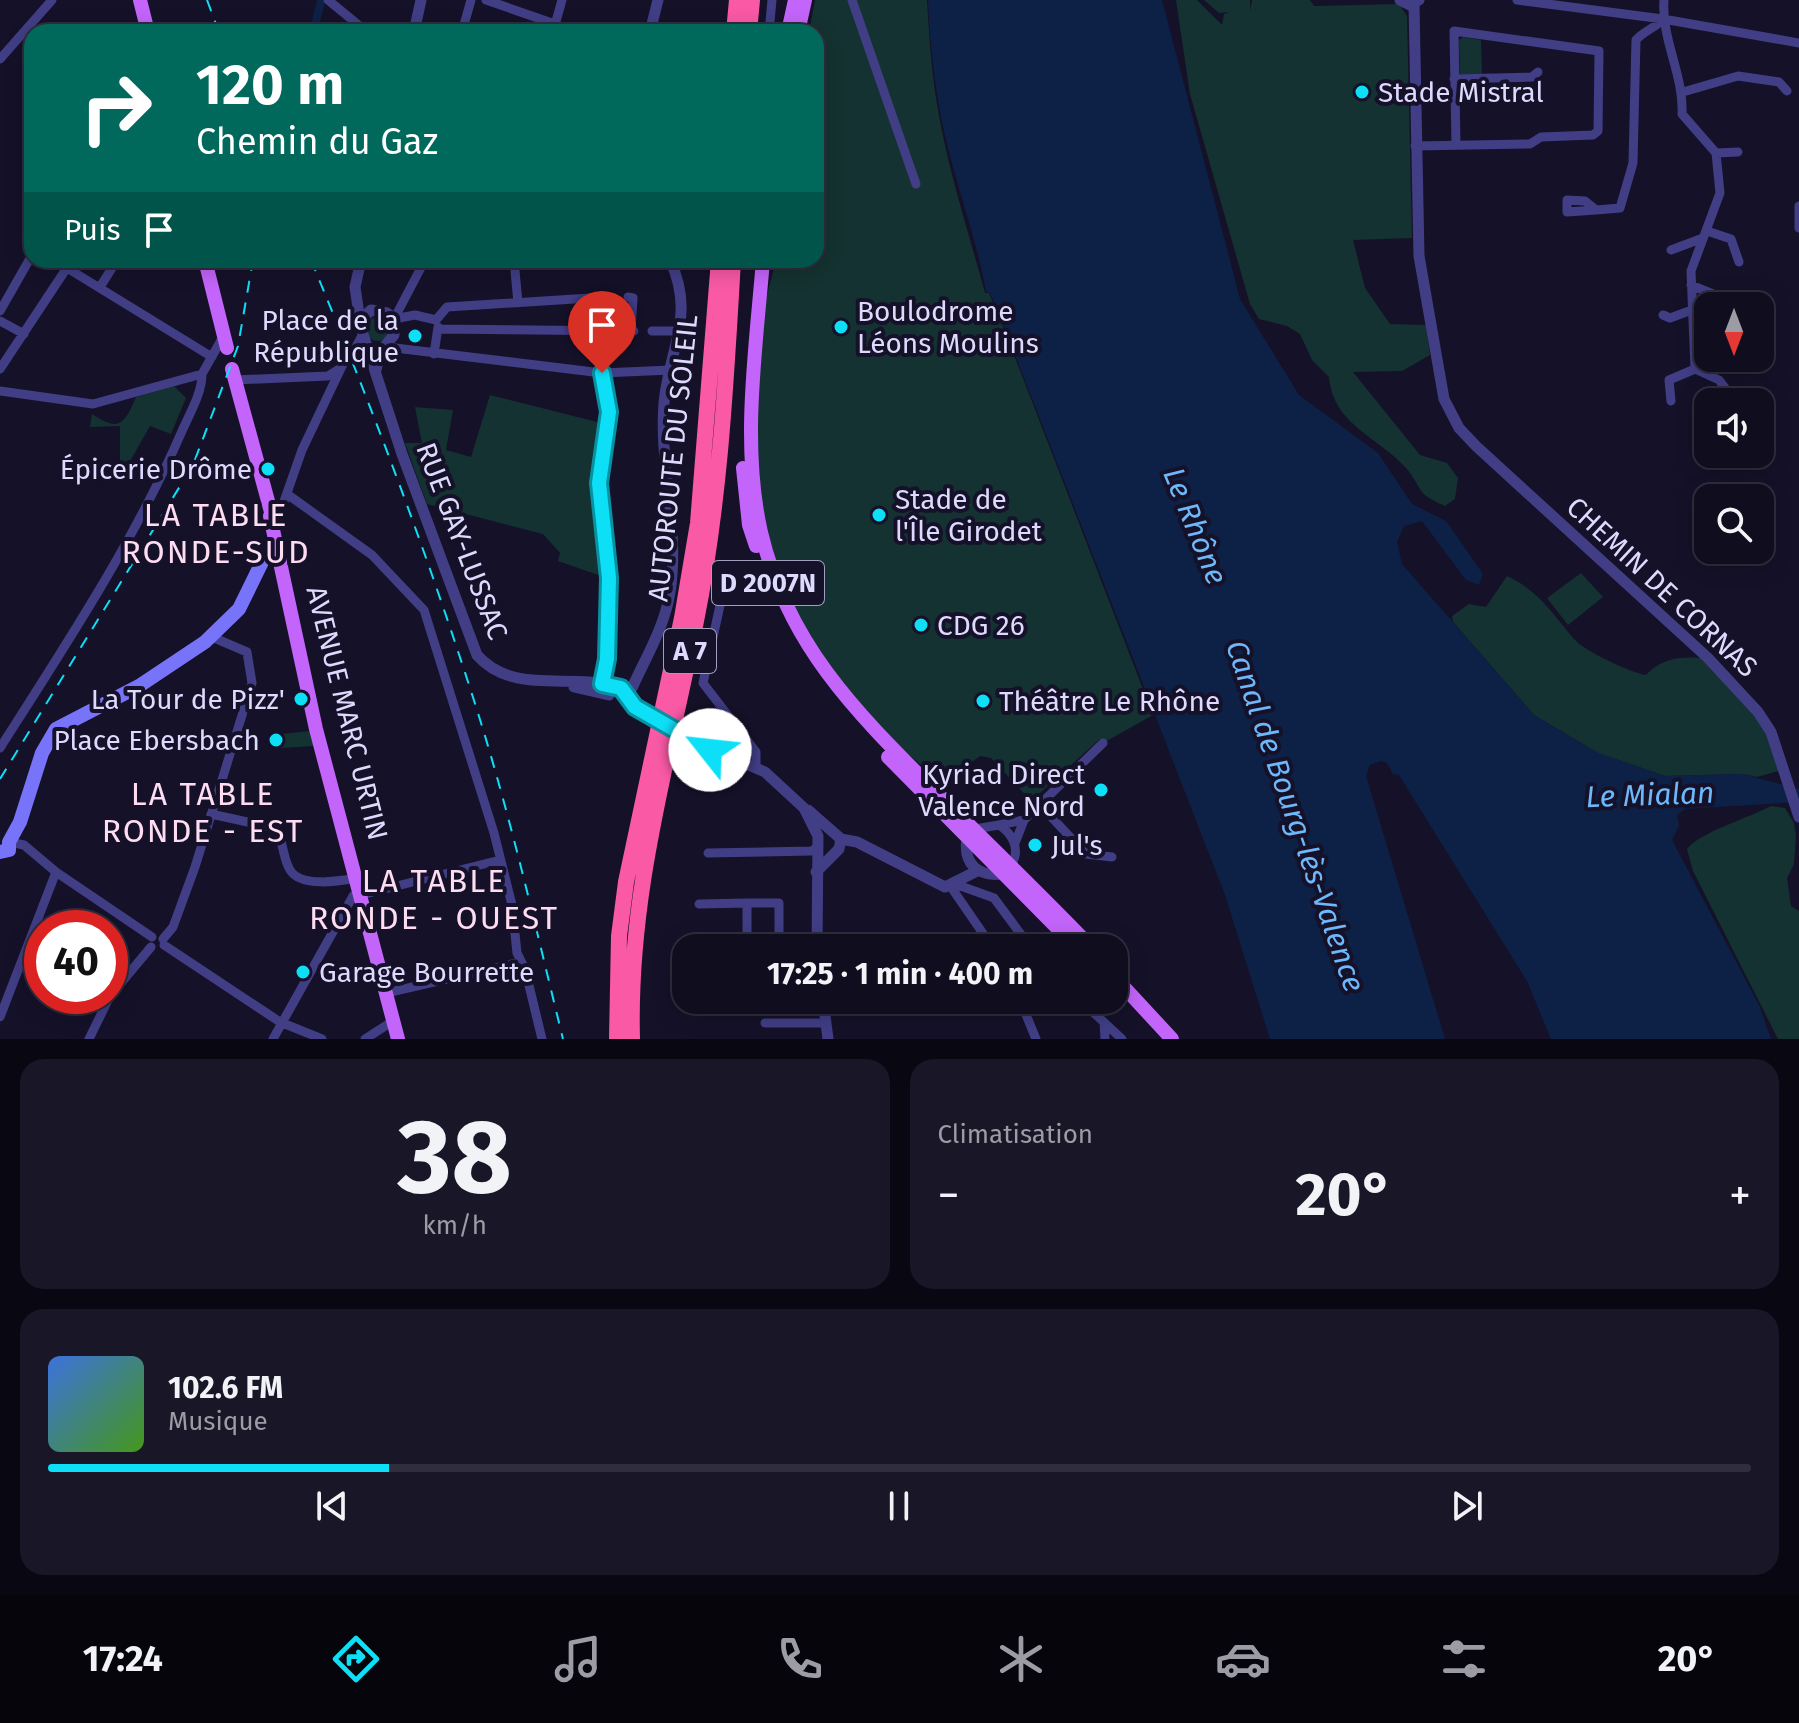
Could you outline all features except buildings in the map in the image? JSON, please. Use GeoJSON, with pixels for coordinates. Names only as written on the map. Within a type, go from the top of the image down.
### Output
{"type":"FeatureCollection","features":[{"type":"Feature","properties":{"kind":"highway"},"geometry":{"type":"LineString","coordinates":[[735,24],[737,0]]}},
{"type":"Feature","properties":{"kind":"highway"},"geometry":{"type":"LineString","coordinates":[[750,24],[752,0]]}},
{"type":"Feature","properties":{"kind":"highway","name":"AUTOROUTE DU SOLEIL"},"geometry":{"type":"LineString","coordinates":[[617,1039],[618,950],[626,882],[682,618],[698,523],[718,268]]}},
{"type":"Feature","properties":{"kind":"highway","name":"AUTOROUTE DU SOLEIL"},"geometry":{"type":"LineString","coordinates":[[632,1039],[632,964],[640,881],[696,621],[713,524],[732,268]]}},
{"type":"Feature","properties":{"kind":"main road"},"geometry":{"type":"LineString","coordinates":[[140,0],[146,24]]}},
{"type":"Feature","properties":{"kind":"main road"},"geometry":{"type":"LineString","coordinates":[[790,24],[795,0]]}},
{"type":"Feature","properties":{"kind":"main road"},"geometry":{"type":"LineString","coordinates":[[800,24],[805,0]]}},
{"type":"Feature","properties":{"kind":"main road"},"geometry":{"type":"LineString","coordinates":[[206,268],[219,348]]}},
{"type":"Feature","properties":{"kind":"main road","name":"D 2007N"},"geometry":{"type":"LineString","coordinates":[[754,268],[742,459],[749,525],[776,607],[804,659],[845,713],[1077,934]]}},
{"type":"Feature","properties":{"kind":"main road","name":"D 2007N"},"geometry":{"type":"LineString","coordinates":[[763,268],[752,460],[761,532],[785,605],[807,648],[848,703],[971,834]]}},
{"type":"Feature","properties":{"kind":"main road","name":"AVENUE MARC URTIN"},"geometry":{"type":"LineString","coordinates":[[234,375],[355,855],[359,888],[394,1026]]}},
{"type":"Feature","properties":{"kind":"main road"},"geometry":{"type":"LineString","coordinates":[[5,847],[20,822],[42,753],[56,729],[139,686],[212,637],[239,609],[263,560],[278,550]]}},
{"type":"Feature","properties":{"kind":"main road","name":"D 2007N"},"geometry":{"type":"LineString","coordinates":[[1007,869],[1065,934]]}},
{"type":"Feature","properties":{"kind":"main road"},"geometry":{"type":"LineString","coordinates":[[1128,993],[1172,1039]]}},
{"type":"Feature","properties":{"kind":"street"},"geometry":{"type":"LineString","coordinates":[[31,24],[52,0]]}},
{"type":"Feature","properties":{"kind":"street"},"geometry":{"type":"LineString","coordinates":[[328,0],[357,24]]}},
{"type":"Feature","properties":{"kind":"street"},"geometry":{"type":"LineString","coordinates":[[419,24],[424,0]]}},
{"type":"Feature","properties":{"kind":"street"},"geometry":{"type":"LineString","coordinates":[[464,24],[471,0]]}},
{"type":"Feature","properties":{"kind":"street"},"geometry":{"type":"LineString","coordinates":[[486,0],[544,24]]}},
{"type":"Feature","properties":{"kind":"street"},"geometry":{"type":"LineString","coordinates":[[555,24],[562,0]]}},
{"type":"Feature","properties":{"kind":"street"},"geometry":{"type":"LineString","coordinates":[[652,24],[658,0]]}},
{"type":"Feature","properties":{"kind":"street"},"geometry":{"type":"LineString","coordinates":[[770,24],[772,0]]}},
{"type":"Feature","properties":{"kind":"street"},"geometry":{"type":"LineString","coordinates":[[852,0],[916,184]]}},
{"type":"Feature","properties":{"kind":"street"},"geometry":{"type":"LineString","coordinates":[[1517,0],[1663,19],[1799,43]]}},
{"type":"Feature","properties":{"kind":"street"},"geometry":{"type":"LineString","coordinates":[[1664,0],[1663,19],[1683,92],[1682,114],[1716,153],[1720,193],[1691,271],[1694,349]]}},
{"type":"Feature","properties":{"kind":"street","name":"CHEMIN DE CORNAS"},"geometry":{"type":"LineString","coordinates":[[1410,2],[1419,256],[1433,353],[1444,399],[1459,428],[1476,446],[1708,658],[1746,699],[1771,732],[1799,817]]}},
{"type":"Feature","properties":{"kind":"street"},"geometry":{"type":"LineString","coordinates":[[1596,210],[1620,208],[1633,163],[1636,40],[1643,32],[1654,30],[1663,19]]}},
{"type":"Feature","properties":{"kind":"street"},"geometry":{"type":"LineString","coordinates":[[1415,146],[1530,144],[1541,137],[1593,135],[1598,131],[1599,51],[1454,31],[1456,145]]}},
{"type":"Feature","properties":{"kind":"street"},"geometry":{"type":"LineString","coordinates":[[0,59],[24,32]]}},
{"type":"Feature","properties":{"kind":"street"},"geometry":{"type":"LineString","coordinates":[[1454,79],[1532,77],[1538,72]]}},
{"type":"Feature","properties":{"kind":"street"},"geometry":{"type":"LineString","coordinates":[[1683,92],[1738,76],[1779,82],[1787,91]]}},
{"type":"Feature","properties":{"kind":"street"},"geometry":{"type":"LineString","coordinates":[[1716,153],[1738,152]]}},
{"type":"Feature","properties":{"kind":"street"},"geometry":{"type":"LineString","coordinates":[[1799,206],[1799,228]]}},
{"type":"Feature","properties":{"kind":"street"},"geometry":{"type":"LineString","coordinates":[[1671,250],[1705,234],[1731,239],[1739,262]]}},
{"type":"Feature","properties":{"kind":"street"},"geometry":{"type":"LineString","coordinates":[[0,311],[25,268]]}},
{"type":"Feature","properties":{"kind":"street"},"geometry":{"type":"LineString","coordinates":[[0,369],[67,268]]}},
{"type":"Feature","properties":{"kind":"street"},"geometry":{"type":"LineString","coordinates":[[0,748],[139,521],[170,462],[202,374],[219,348],[100,287],[75,268]]}},
{"type":"Feature","properties":{"kind":"street"},"geometry":{"type":"LineString","coordinates":[[100,287],[112,268]]}},
{"type":"Feature","properties":{"kind":"street"},"geometry":{"type":"LineString","coordinates":[[359,268],[355,287],[363,351]]}},
{"type":"Feature","properties":{"kind":"street"},"geometry":{"type":"LineString","coordinates":[[366,268],[361,294],[371,310],[387,313],[394,319]]}},
{"type":"Feature","properties":{"kind":"street"},"geometry":{"type":"LineString","coordinates":[[270,516],[281,510],[330,380],[363,351],[394,335],[394,319],[421,268]]}},
{"type":"Feature","properties":{"kind":"street"},"geometry":{"type":"LineString","coordinates":[[515,268],[518,303]]}},
{"type":"Feature","properties":{"kind":"street"},"geometry":{"type":"LineString","coordinates":[[602,373],[609,412],[599,483],[609,578],[607,659],[616,693],[632,688],[660,629],[671,583],[673,550],[663,425],[671,370],[681,331],[681,292],[673,268]]}},
{"type":"Feature","properties":{"kind":"street"},"geometry":{"type":"LineString","coordinates":[[1691,285],[1708,292]]}},
{"type":"Feature","properties":{"kind":"street"},"geometry":{"type":"LineString","coordinates":[[434,354],[437,325],[447,307],[606,297]]}},
{"type":"Feature","properties":{"kind":"street"},"geometry":{"type":"LineString","coordinates":[[394,319],[415,315],[437,325],[633,331],[633,298],[628,297]]}},
{"type":"Feature","properties":{"kind":"street"},"geometry":{"type":"LineString","coordinates":[[361,320],[371,310]]}},
{"type":"Feature","properties":{"kind":"street"},"geometry":{"type":"LineString","coordinates":[[1663,315],[1670,318],[1692,310]]}},
{"type":"Feature","properties":{"kind":"street"},"geometry":{"type":"LineString","coordinates":[[0,321],[24,334]]}},
{"type":"Feature","properties":{"kind":"street"},"geometry":{"type":"LineString","coordinates":[[652,331],[681,331]]}},
{"type":"Feature","properties":{"kind":"street"},"geometry":{"type":"LineString","coordinates":[[363,351],[434,354],[602,373],[671,370]]}},
{"type":"Feature","properties":{"kind":"street","name":"RUE GAY-LUSSAC"},"geometry":{"type":"LineString","coordinates":[[363,351],[376,370],[402,454],[477,655],[502,674],[616,693],[692,741],[756,766],[804,808]]}},
{"type":"Feature","properties":{"kind":"street"},"geometry":{"type":"LineString","coordinates":[[1671,401],[1669,380],[1694,369]]}},
{"type":"Feature","properties":{"kind":"street"},"geometry":{"type":"LineString","coordinates":[[1702,372],[1719,380],[1725,388]]}},
{"type":"Feature","properties":{"kind":"street"},"geometry":{"type":"LineString","coordinates":[[0,391],[93,404],[202,374]]}},
{"type":"Feature","properties":{"kind":"street"},"geometry":{"type":"LineString","coordinates":[[234,375],[330,380]]}},
{"type":"Feature","properties":{"kind":"street"},"geometry":{"type":"LineString","coordinates":[[185,379],[194,401]]}},
{"type":"Feature","properties":{"kind":"street"},"geometry":{"type":"LineString","coordinates":[[287,494],[372,555],[425,615],[463,726],[500,860],[521,962],[542,1039]]}},
{"type":"Feature","properties":{"kind":"street"},"geometry":{"type":"LineString","coordinates":[[724,587],[703,683],[757,755],[756,766]]}},
{"type":"Feature","properties":{"kind":"street"},"geometry":{"type":"LineString","coordinates":[[164,942],[178,914],[253,678],[247,652],[212,637]]}},
{"type":"Feature","properties":{"kind":"street"},"geometry":{"type":"LineString","coordinates":[[956,883],[968,861],[971,834],[1024,820],[1103,743]]}},
{"type":"Feature","properties":{"kind":"street"},"geometry":{"type":"LineString","coordinates":[[1041,806],[1086,854],[1112,857]]}},
{"type":"Feature","properties":{"kind":"street"},"geometry":{"type":"LineString","coordinates":[[804,808],[837,835],[839,849],[830,854],[816,872]]}},
{"type":"Feature","properties":{"kind":"street"},"geometry":{"type":"LineString","coordinates":[[804,808],[818,842],[830,854]]}},
{"type":"Feature","properties":{"kind":"street"},"geometry":{"type":"LineString","coordinates":[[211,814],[275,828],[289,869],[298,876],[359,888],[500,860]]}},
{"type":"Feature","properties":{"kind":"street"},"geometry":{"type":"LineString","coordinates":[[1015,843],[1024,820]]}},
{"type":"Feature","properties":{"kind":"street"},"geometry":{"type":"LineString","coordinates":[[956,883],[977,871],[1007,869],[1016,856],[1015,843],[1009,832],[999,825]]}},
{"type":"Feature","properties":{"kind":"street"},"geometry":{"type":"LineString","coordinates":[[708,853],[812,851],[824,831],[852,839],[930,881],[956,883],[994,898],[1021,934]]}},
{"type":"Feature","properties":{"kind":"street"},"geometry":{"type":"LineString","coordinates":[[816,934],[818,842]]}},
{"type":"Feature","properties":{"kind":"street"},"geometry":{"type":"LineString","coordinates":[[5,847],[24,845],[152,942]]}},
{"type":"Feature","properties":{"kind":"street"},"geometry":{"type":"LineString","coordinates":[[968,861],[977,871]]}},
{"type":"Feature","properties":{"kind":"street"},"geometry":{"type":"LineString","coordinates":[[0,1017],[56,872]]}},
{"type":"Feature","properties":{"kind":"street"},"geometry":{"type":"LineString","coordinates":[[956,883],[985,934]]}},
{"type":"Feature","properties":{"kind":"street"},"geometry":{"type":"LineString","coordinates":[[273,1039],[359,888]]}},
{"type":"Feature","properties":{"kind":"street"},"geometry":{"type":"LineString","coordinates":[[747,903],[747,934]]}},
{"type":"Feature","properties":{"kind":"street"},"geometry":{"type":"LineString","coordinates":[[699,904],[779,903],[779,934]]}},
{"type":"Feature","properties":{"kind":"street"},"geometry":{"type":"LineString","coordinates":[[128,973],[157,935],[280,1022],[322,1039]]}},
{"type":"Feature","properties":{"kind":"street"},"geometry":{"type":"LineString","coordinates":[[386,993],[521,962]]}},
{"type":"Feature","properties":{"kind":"street"},"geometry":{"type":"LineString","coordinates":[[89,1039],[101,1014]]}},
{"type":"Feature","properties":{"kind":"street"},"geometry":{"type":"LineString","coordinates":[[825,1014],[828,1039]]}},
{"type":"Feature","properties":{"kind":"street"},"geometry":{"type":"LineString","coordinates":[[1026,1014],[1036,1039]]}},
{"type":"Feature","properties":{"kind":"street"},"geometry":{"type":"LineString","coordinates":[[1095,1014],[1122,1039]]}},
{"type":"Feature","properties":{"kind":"street"},"geometry":{"type":"LineString","coordinates":[[1104,1022],[1105,1039]]}},
{"type":"Feature","properties":{"kind":"street"},"geometry":{"type":"LineString","coordinates":[[765,1023],[826,1023]]}},
{"type":"Feature","properties":{"kind":"street"},"geometry":{"type":"LineString","coordinates":[[367,1038],[394,1026]]}},
{"type":"Feature","properties":{"kind":"green space"},"geometry":{"type":"Polygon","coordinates":[[[815,0],[927,0],[940,123],[985,293],[989,293],[1004,329],[1153,715],[1103,743],[1100,739],[1031,801],[991,758],[980,756],[950,778],[935,777],[848,703],[785,605],[752,460],[757,334],[774,268],[824,268],[824,24],[810,24],[815,0]]]}},
{"type":"Feature","properties":{"kind":"green space"},"geometry":{"type":"Polygon","coordinates":[[[1176,0],[1197,0],[1222,25],[1224,14],[1229,12],[1219,13],[1204,0],[1250,0],[1250,11],[1252,0],[1310,0],[1314,6],[1399,4],[1407,16],[1412,238],[1353,240],[1365,288],[1390,324],[1426,325],[1430,355],[1402,371],[1353,372],[1420,455],[1447,463],[1458,478],[1455,499],[1445,506],[1424,494],[1396,458],[1348,419],[1332,393],[1329,377],[1312,360],[1300,334],[1287,326],[1259,319],[1250,304],[1190,94],[1176,0]]]}},
{"type":"Feature","properties":{"kind":"green space"},"geometry":{"type":"Polygon","coordinates":[[[1463,37],[1481,40],[1482,76],[1460,74],[1459,40],[1463,37]]]}},
{"type":"Feature","properties":{"kind":"green space"},"geometry":{"type":"Polygon","coordinates":[[[378,317],[386,321],[390,329],[386,337],[378,341],[370,337],[366,329],[370,321],[378,317]]]}},
{"type":"Feature","properties":{"kind":"green space"},"geometry":{"type":"Polygon","coordinates":[[[174,386],[186,398],[171,434],[150,426],[120,479],[120,426],[90,427],[92,414],[109,423],[120,423],[136,397],[174,386]]]}},
{"type":"Feature","properties":{"kind":"green space"},"geometry":{"type":"Polygon","coordinates":[[[490,395],[605,424],[591,497],[597,499],[607,578],[558,561],[560,553],[543,534],[427,504],[405,443],[422,443],[415,407],[453,410],[446,450],[471,457],[490,395]]]}},
{"type":"Feature","properties":{"kind":"green space"},"geometry":{"type":"Polygon","coordinates":[[[1581,573],[1603,597],[1568,625],[1547,598],[1581,573]]]}},
{"type":"Feature","properties":{"kind":"green space"},"geometry":{"type":"Polygon","coordinates":[[[1507,576],[1536,595],[1579,644],[1630,670],[1646,675],[1660,664],[1674,659],[1708,658],[1758,712],[1785,769],[1757,777],[1742,774],[1665,776],[1598,753],[1534,715],[1453,622],[1452,616],[1469,604],[1486,607],[1507,576]]]}},
{"type":"Feature","properties":{"kind":"green space"},"geometry":{"type":"Polygon","coordinates":[[[311,731],[314,746],[281,748],[281,734],[311,731]]]}},
{"type":"Feature","properties":{"kind":"green space"},"geometry":{"type":"Polygon","coordinates":[[[1771,806],[1785,808],[1794,823],[1796,836],[1794,864],[1787,878],[1791,906],[1799,911],[1799,1039],[1778,1039],[1693,871],[1687,849],[1713,831],[1771,806]]]}},
{"type":"Feature","properties":{"kind":"water"},"geometry":{"type":"Polygon","coordinates":[[[928,0],[1162,0],[1240,299],[1299,395],[1378,453],[1412,504],[1446,521],[1483,574],[1479,585],[1466,580],[1422,521],[1404,526],[1397,542],[1402,564],[1534,715],[1598,753],[1665,776],[1742,774],[1799,789],[1799,802],[1685,809],[1677,815],[1679,826],[1672,840],[1760,1007],[1771,1039],[1551,1039],[1527,981],[1399,775],[1393,774],[1387,763],[1381,761],[1370,765],[1366,776],[1445,1039],[1270,1039],[1225,895],[1005,329],[990,293],[986,292],[940,112],[928,0]]]}},
{"type":"Feature","properties":{"kind":"waterway"},"geometry":{"type":"LineString","coordinates":[[315,24],[321,2]]}},
{"type":"Feature","properties":{"kind":"railway"},"geometry":{"type":"LineString","coordinates":[[207,0],[216,24]]}},
{"type":"Feature","properties":{"kind":"railway"},"geometry":{"type":"LineString","coordinates":[[0,779],[193,465],[238,346],[252,268]]}},
{"type":"Feature","properties":{"kind":"railway"},"geometry":{"type":"LineString","coordinates":[[314,268],[399,483],[459,653],[501,792],[563,1039]]}},
{"type":"Feature","properties":{"kind":"place","name":"Stade Mistral"},"geometry":{"type":"Point","coordinates":[1362,92]}},
{"type":"Feature","properties":{"kind":"place","name":"Boulodrome Léons Moulins"},"geometry":{"type":"Point","coordinates":[841,327]}},
{"type":"Feature","properties":{"kind":"place","name":"Place de la République"},"geometry":{"type":"Point","coordinates":[415,336]}},
{"type":"Feature","properties":{"kind":"place","name":"Épicerie Drôme"},"geometry":{"type":"Point","coordinates":[268,469]}},
{"type":"Feature","properties":{"kind":"place","name":"Stade de l'Île Girodet"},"geometry":{"type":"Point","coordinates":[879,515]}},
{"type":"Feature","properties":{"kind":"place","name":"CDG 26"},"geometry":{"type":"Point","coordinates":[921,625]}},
{"type":"Feature","properties":{"kind":"place","name":"La Tour de Pizz'"},"geometry":{"type":"Point","coordinates":[301,699]}},
{"type":"Feature","properties":{"kind":"place","name":"Théâtre Le Rhône"},"geometry":{"type":"Point","coordinates":[983,701]}},
{"type":"Feature","properties":{"kind":"place","name":"Place Ebersbach"},"geometry":{"type":"Point","coordinates":[276,740]}},
{"type":"Feature","properties":{"kind":"place","name":"Kyriad Direct Valence Nord"},"geometry":{"type":"Point","coordinates":[1101,790]}},
{"type":"Feature","properties":{"kind":"place","name":"Jul's"},"geometry":{"type":"Point","coordinates":[1035,845]}},
{"type":"Feature","properties":{"kind":"place","name":"Garage Bourrette"},"geometry":{"type":"Point","coordinates":[303,972]}},
{"type":"Feature","properties":{"kind":"district","name":"LA TABLE RONDE-SUD"},"geometry":{"type":"Point","coordinates":[216,534]}},
{"type":"Feature","properties":{"kind":"district","name":"LA TABLE RONDE - EST"},"geometry":{"type":"Point","coordinates":[203,812]}},
{"type":"Feature","properties":{"kind":"district","name":"LA TABLE RONDE - OUEST"},"geometry":{"type":"Point","coordinates":[434,900]}},
{"type":"Feature","properties":{"kind":"route"},"geometry":{"type":"LineString","coordinates":[[602,373],[608,399],[609,425],[599,483],[609,578],[607,659],[602,684],[612,689],[621,688],[635,707],[710,750]]}},
{"type":"Feature","properties":{"kind":"water label","name":"Le Rhône"},"geometry":{"type":"Point","coordinates":[1195,526]}},
{"type":"Feature","properties":{"kind":"water label","name":"Le Mialan"},"geometry":{"type":"Point","coordinates":[1650,795]}},
{"type":"Feature","properties":{"kind":"water label","name":"Canal de Bourg-lès-Valence"},"geometry":{"type":"Point","coordinates":[1295,816]}}]}
